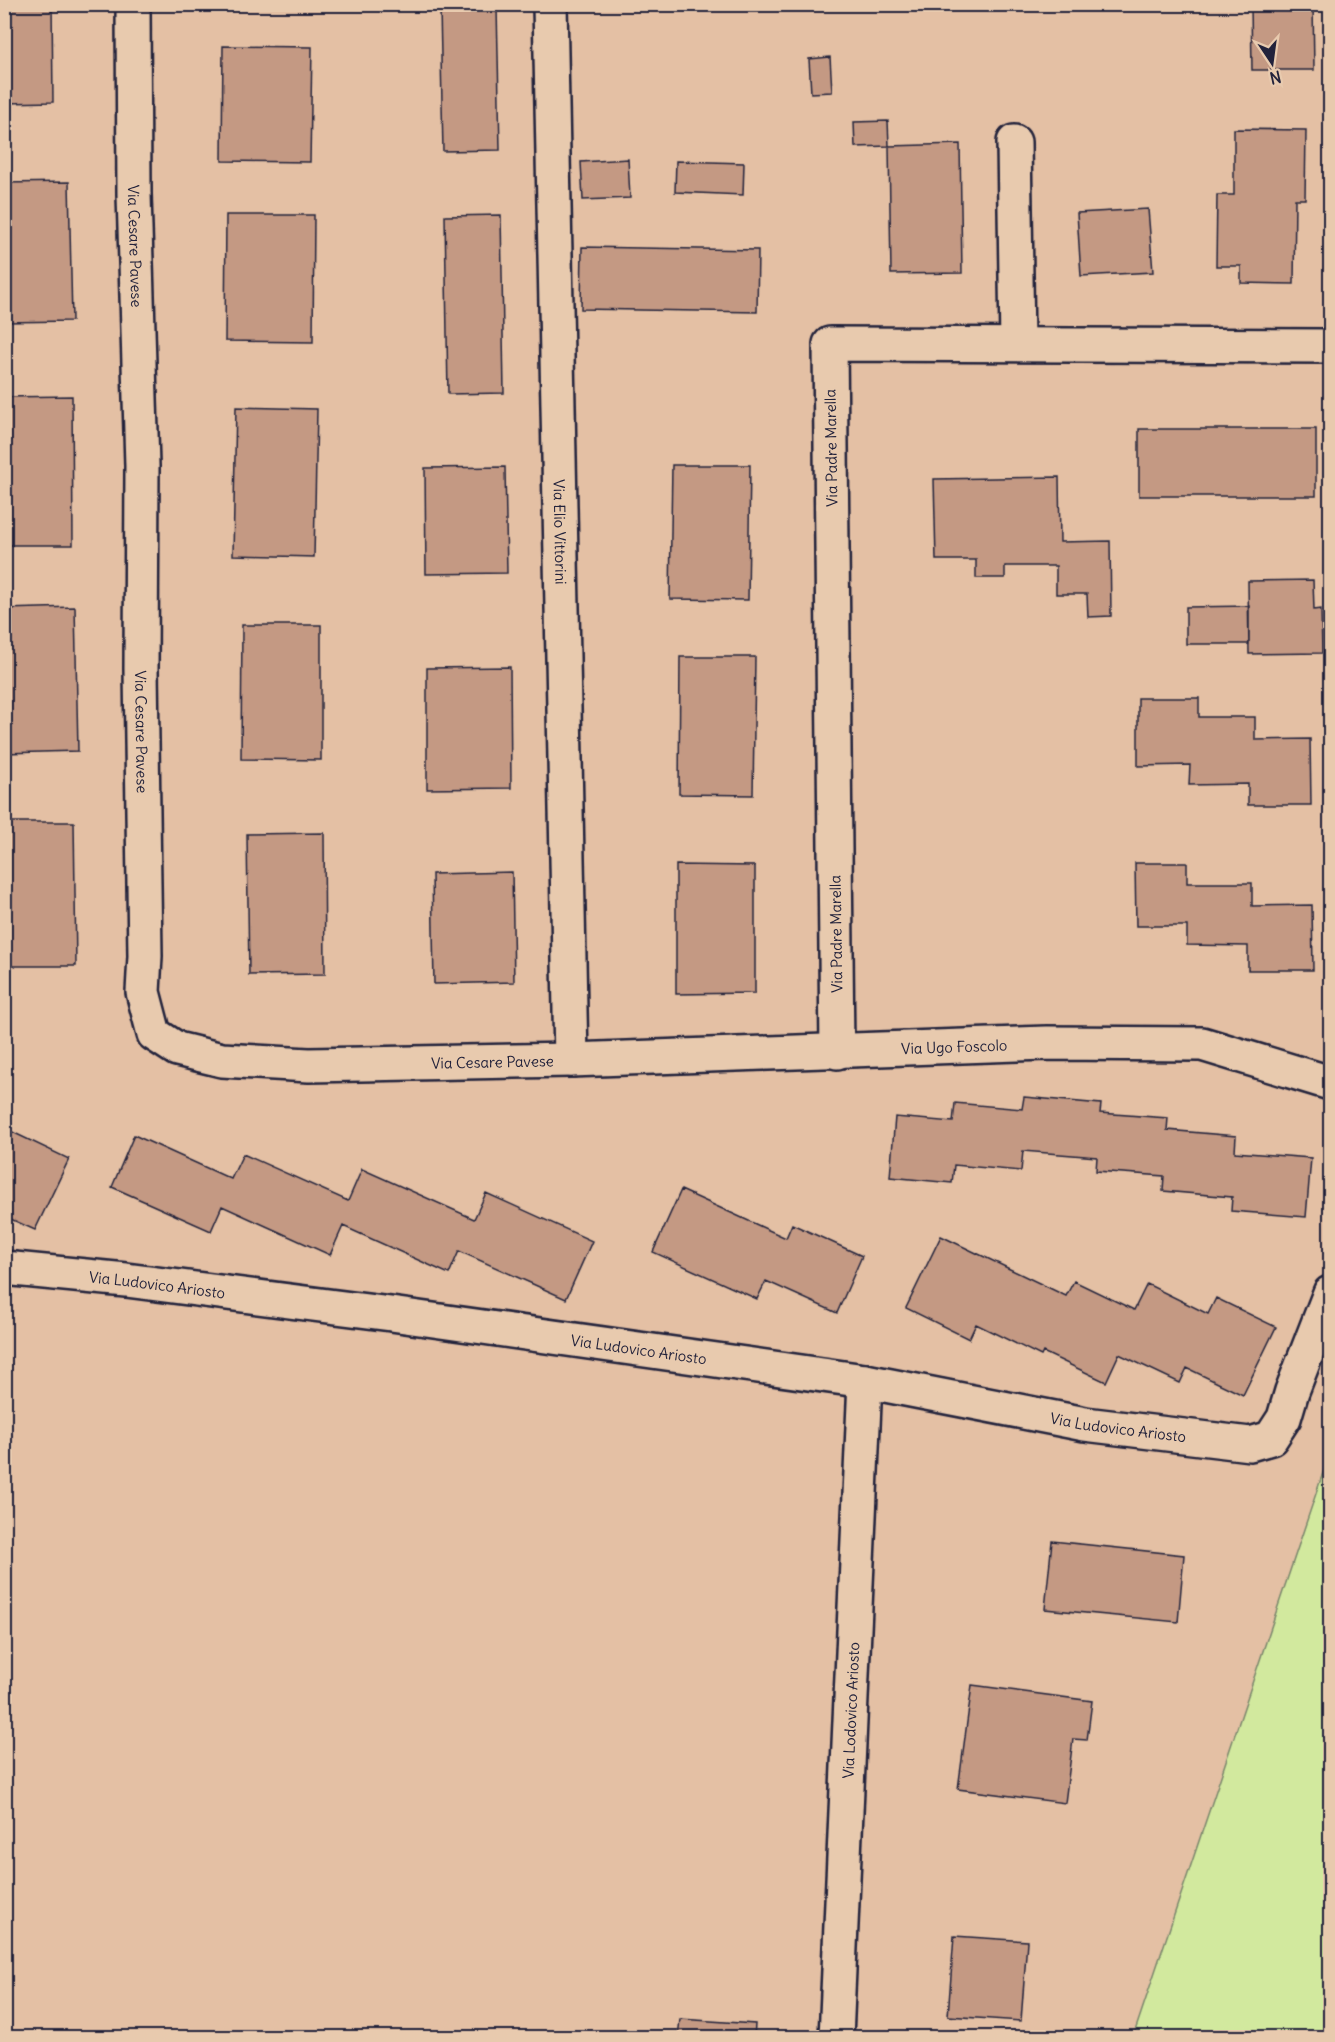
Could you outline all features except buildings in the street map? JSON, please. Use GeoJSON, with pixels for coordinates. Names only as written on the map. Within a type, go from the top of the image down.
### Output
{"type":"FeatureCollection","features":[{"type":"Feature","properties":{"kind":"street","name":"Via Cesare Pavese"},"geometry":{"type":"LineString","coordinates":[[133,4],[134,194],[142,466],[141,669],[145,956],[143,992],[154,1034],[177,1049],[222,1060],[265,1063],[309,1065],[571,1060]]}},
{"type":"Feature","properties":{"kind":"street","name":"Via Elio Vittorini"},"geometry":{"type":"LineString","coordinates":[[550,4],[571,1060]]}},
{"type":"Feature","properties":{"kind":"street"},"geometry":{"type":"LineString","coordinates":[[1014,142],[1017,345]]}},
{"type":"Feature","properties":{"kind":"street","name":"Via Padre Marella"},"geometry":{"type":"LineString","coordinates":[[837,1052],[830,344],[1330,346]]}},
{"type":"Feature","properties":{"kind":"street","name":"Via Ugo Foscolo"},"geometry":{"type":"LineString","coordinates":[[571,1060],[837,1052],[1047,1042],[1202,1044],[1330,1083]]}},
{"type":"Feature","properties":{"kind":"street","name":"Via Ludovico Ariosto"},"geometry":{"type":"LineString","coordinates":[[4,1268],[391,1314],[865,1382],[1085,1424],[1250,1444],[1271,1438],[1284,1418],[1292,1391],[1330,1293]]}},
{"type":"Feature","properties":{"kind":"street","name":"Via Lodovico Ariosto"},"geometry":{"type":"LineString","coordinates":[[836,2037],[865,1382]]}},
{"type":"Feature","properties":{"kind":"green space"},"geometry":{"type":"Polygon","coordinates":[[[1330,1452],[1330,2037],[1133,2037],[1330,1452]]]}}]}
